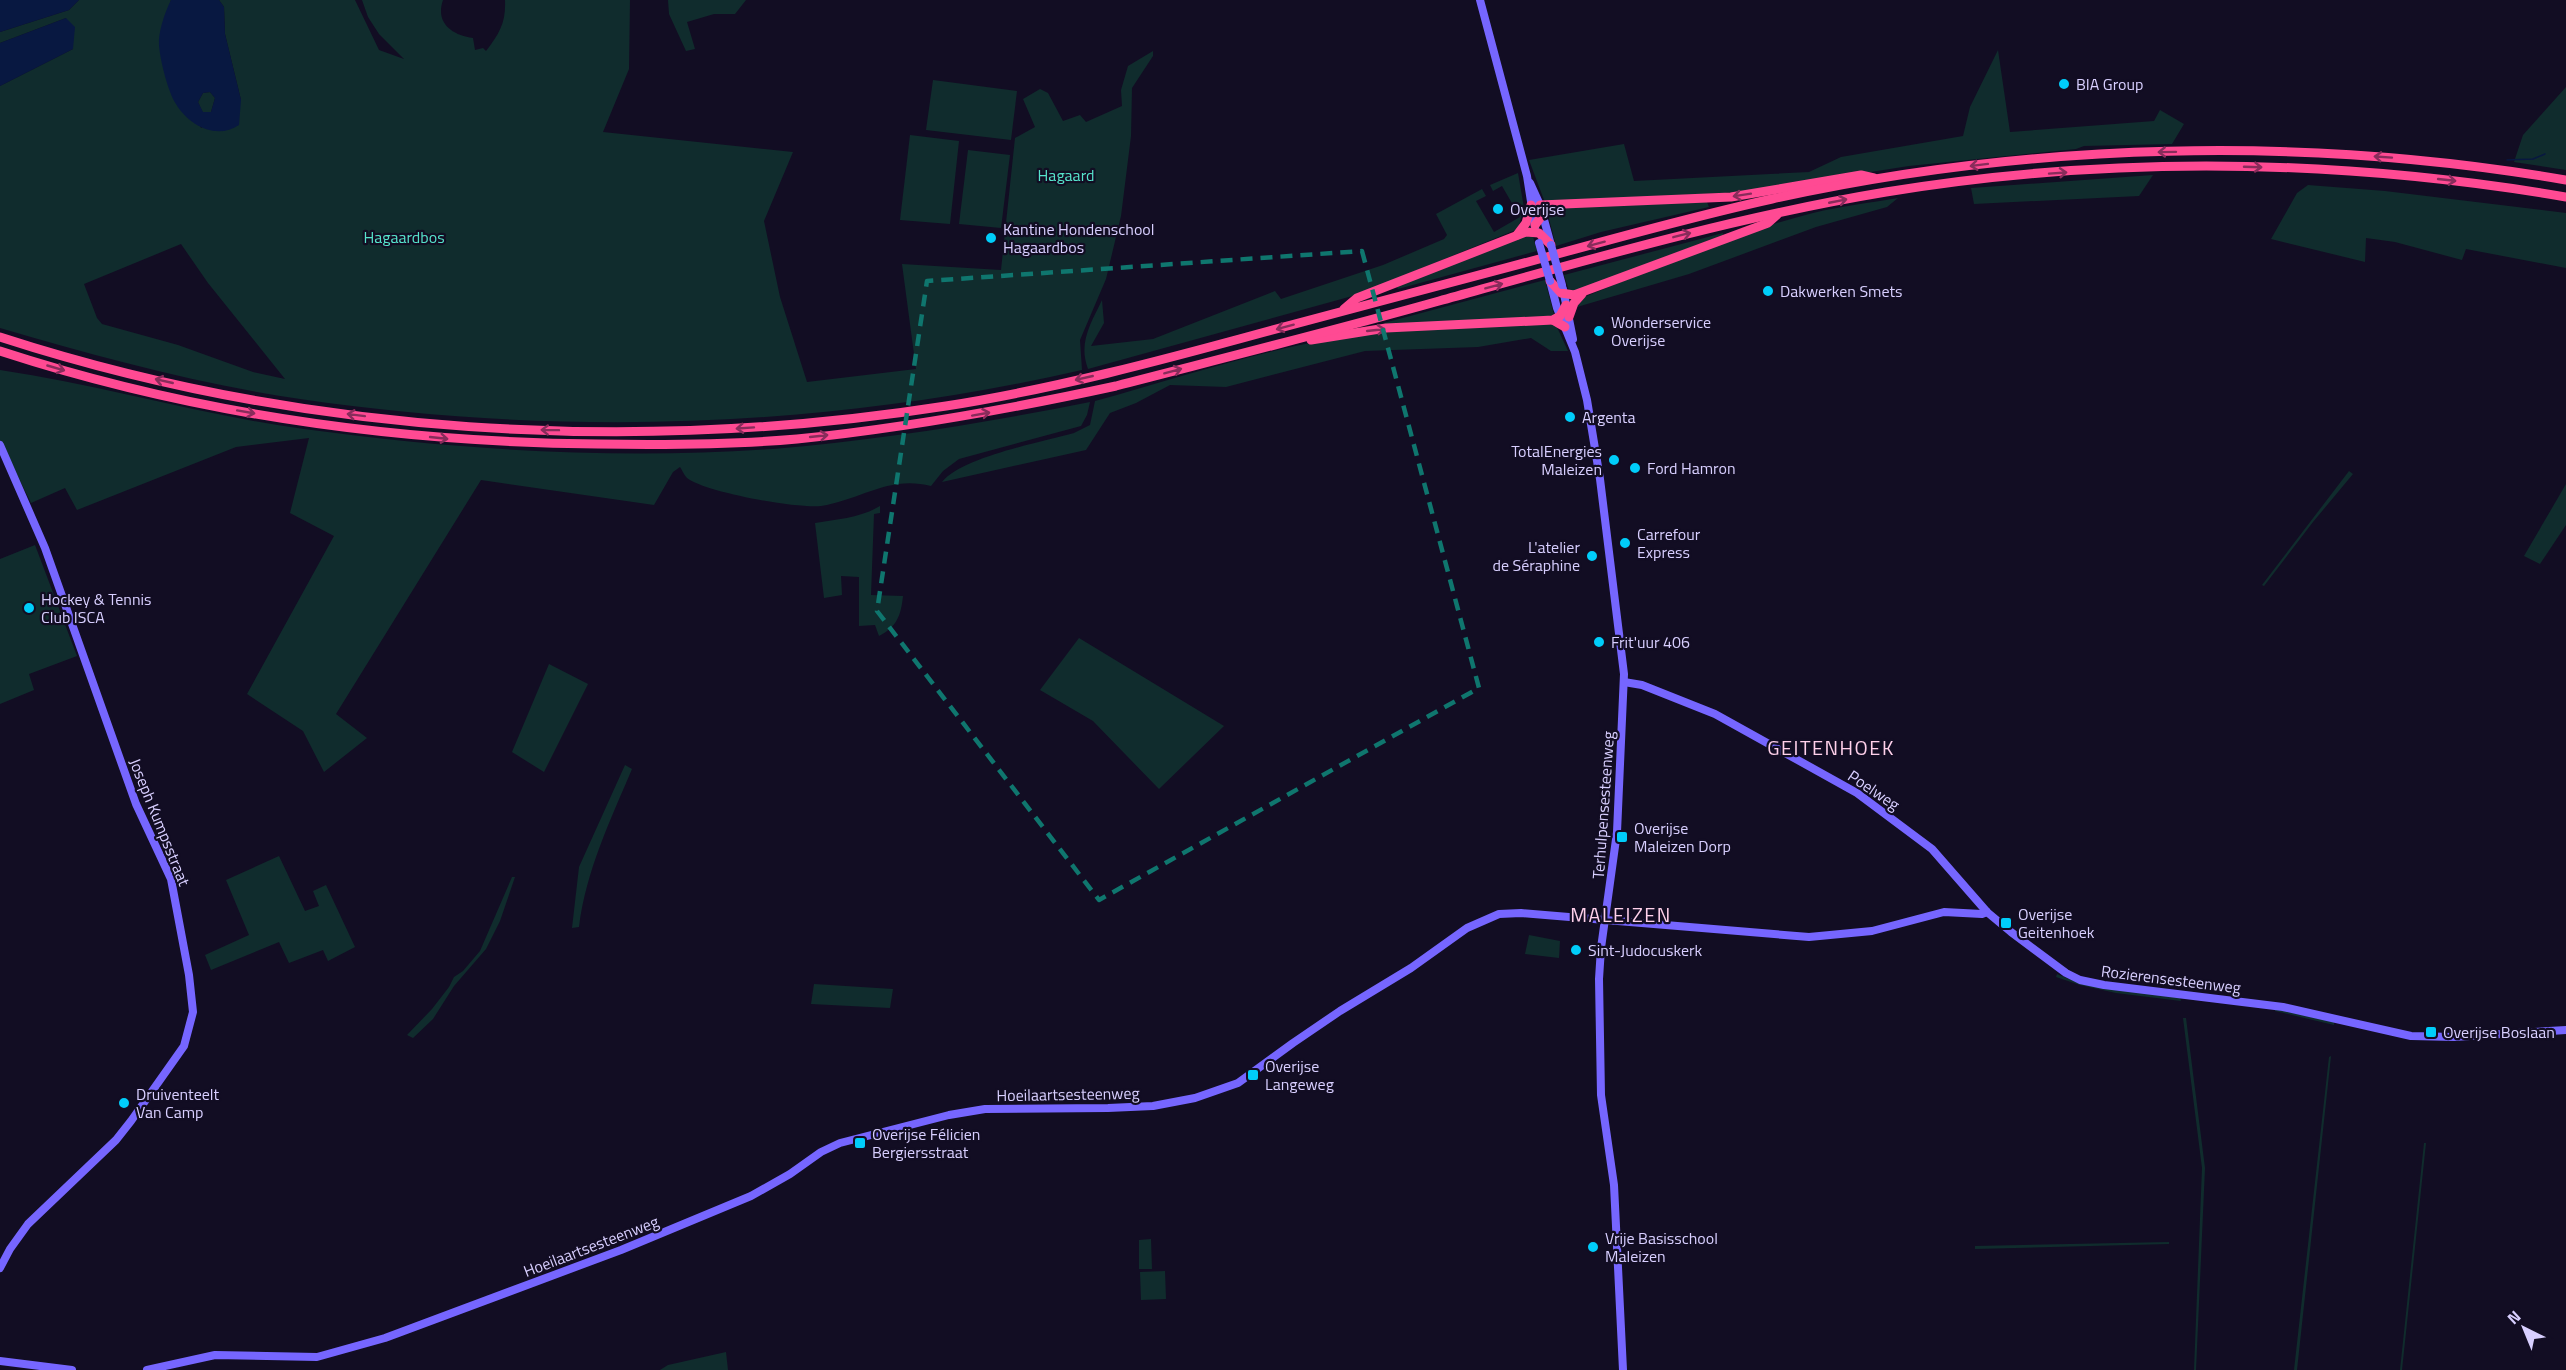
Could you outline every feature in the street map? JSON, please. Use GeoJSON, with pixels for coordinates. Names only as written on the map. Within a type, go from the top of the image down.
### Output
{"type":"FeatureCollection","features":[{"type":"Feature","properties":{"kind":"highway"},"geometry":{"type":"LineString","coordinates":[[0,337],[84,362],[170,382],[312,409],[454,425],[519,429],[724,429],[864,418],[1022,392],[1118,371],[1681,221],[1775,198],[1880,179],[2037,159],[2142,152],[2234,151],[2379,157],[2450,163],[2566,180]]}},
{"type":"Feature","properties":{"kind":"highway"},"geometry":{"type":"LineString","coordinates":[[0,351],[89,377],[169,396],[311,423],[487,441],[650,445],[795,439],[924,424],[1022,407],[1116,386],[1685,235],[1780,212],[1943,184],[2039,174],[2145,167],[2234,167],[2378,173],[2448,180],[2566,197]]}},
{"type":"Feature","properties":{"kind":"highway"},"geometry":{"type":"LineString","coordinates":[[1515,236],[1541,207],[1697,200],[1795,187],[1862,175],[1880,179]]}},
{"type":"Feature","properties":{"kind":"highway"},"geometry":{"type":"LineString","coordinates":[[1775,198],[1795,187]]}},
{"type":"Feature","properties":{"kind":"highway"},"geometry":{"type":"LineString","coordinates":[[1541,207],[1539,231],[1551,245]]}},
{"type":"Feature","properties":{"kind":"highway"},"geometry":{"type":"LineString","coordinates":[[1562,296],[1574,295],[1768,223],[1780,212]]}},
{"type":"Feature","properties":{"kind":"highway"},"geometry":{"type":"LineString","coordinates":[[1342,312],[1357,298],[1515,236],[1539,231]]}},
{"type":"Feature","properties":{"kind":"highway"},"geometry":{"type":"LineString","coordinates":[[1550,280],[1562,296],[1561,318],[1564,327]]}},
{"type":"Feature","properties":{"kind":"highway"},"geometry":{"type":"LineString","coordinates":[[1297,339],[1317,340],[1386,328],[1561,318],[1586,290]]}},
{"type":"Feature","properties":{"kind":"street"},"geometry":{"type":"LineString","coordinates":[[1480,0],[1527,176],[1541,207],[1539,231],[1550,280]]}},
{"type":"Feature","properties":{"kind":"street","name":"Terhulpensesteenweg"},"geometry":{"type":"LineString","coordinates":[[1551,245],[1562,296],[1561,318],[1575,352],[1596,449],[1624,682],[1617,832],[1599,979],[1602,1095],[1614,1185],[1623,1370]]}},
{"type":"Feature","properties":{"kind":"street","name":"Terhulpensesteenweg"},"geometry":{"type":"LineString","coordinates":[[1564,327],[1575,352]]}},
{"type":"Feature","properties":{"kind":"street","name":"Joseph Kumpsstraat"},"geometry":{"type":"LineString","coordinates":[[0,446],[44,545],[79,638],[136,804],[171,879],[189,975],[193,1012],[184,1046],[131,1121],[116,1140],[28,1224],[0,1268]]}},
{"type":"Feature","properties":{"kind":"street","name":"Poelweg"},"geometry":{"type":"LineString","coordinates":[[1624,682],[1642,685],[1716,714],[1857,793],[1932,849],[1987,912]]}},
{"type":"Feature","properties":{"kind":"street"},"geometry":{"type":"LineString","coordinates":[[1606,922],[1809,938],[1872,931],[1944,912],[1982,914],[1987,912]]}},
{"type":"Feature","properties":{"kind":"street","name":"Rozierensesteenweg"},"geometry":{"type":"LineString","coordinates":[[1987,912],[2057,968],[2092,983],[2283,1007],[2411,1036],[2454,1037],[2566,1030]]}},
{"type":"Feature","properties":{"kind":"street","name":"Hoeilaartsesteenweg"},"geometry":{"type":"LineString","coordinates":[[147,1370],[215,1355],[317,1357],[385,1338],[621,1251],[751,1196],[790,1174],[821,1152],[840,1143],[949,1115],[985,1109],[1153,1106],[1195,1098],[1228,1088],[1340,1011],[1411,969],[1467,928],[1486,918],[1521,913],[1606,922]]}},
{"type":"Feature","properties":{"kind":"street"},"geometry":{"type":"LineString","coordinates":[[0,1361],[72,1370]]}},
{"type":"Feature","properties":{"kind":"highlighted area"},"geometry":{"type":"Polygon","coordinates":[[[1362,251],[1479,688],[1099,900],[877,611],[927,281],[1362,251]]]}},
{"type":"Feature","properties":{"kind":"green space","name":"Hagaardbos"},"geometry":{"type":"Polygon","coordinates":[[[79,0],[171,0],[159,44],[201,128],[241,100],[225,34],[224,7],[219,0],[355,0],[379,50],[404,59],[379,34],[368,17],[362,0],[443,0],[441,15],[447,26],[458,34],[473,38],[475,50],[483,48],[486,51],[501,27],[505,0],[630,0],[629,69],[603,132],[793,152],[764,221],[780,297],[807,382],[916,369],[902,264],[1001,270],[1015,138],[1035,127],[1023,99],[1040,89],[1048,93],[1063,121],[1080,115],[1086,122],[1122,106],[1121,90],[1128,66],[1153,51],[1153,56],[1132,88],[1131,136],[1121,216],[1106,279],[1080,340],[1082,370],[985,390],[888,405],[790,415],[692,421],[595,422],[496,419],[398,411],[262,393],[149,369],[0,328],[0,86],[73,49],[66,18],[0,43],[0,32],[69,10],[79,0]],[[181,244],[84,284],[97,318],[102,324],[178,345],[253,372],[285,379],[208,283],[181,244]]]}},
{"type":"Feature","properties":{"kind":"green space"},"geometry":{"type":"Polygon","coordinates":[[[668,0],[746,0],[735,14],[714,14],[687,22],[695,49],[686,51],[669,14],[668,0]]]}},
{"type":"Feature","properties":{"kind":"green space"},"geometry":{"type":"Polygon","coordinates":[[[1998,50],[2010,132],[2154,121],[2160,110],[2184,124],[2172,144],[2084,146],[2076,149],[1909,166],[1743,192],[1551,202],[1544,200],[1529,160],[1624,144],[1634,181],[1809,172],[1841,157],[1963,136],[1970,107],[1998,50]]]}},
{"type":"Feature","properties":{"kind":"green space"},"geometry":{"type":"Polygon","coordinates":[[[933,80],[1017,91],[1011,140],[926,130],[933,80]]]}},
{"type":"Feature","properties":{"kind":"green space"},"geometry":{"type":"Polygon","coordinates":[[[2566,87],[2566,170],[2514,162],[2523,135],[2566,87]]]}},
{"type":"Feature","properties":{"kind":"green space"},"geometry":{"type":"Polygon","coordinates":[[[210,92],[215,98],[211,112],[203,113],[198,102],[203,93],[210,92]]]}},
{"type":"Feature","properties":{"kind":"green space"},"geometry":{"type":"Polygon","coordinates":[[[910,135],[959,141],[950,224],[900,220],[910,135]]]}},
{"type":"Feature","properties":{"kind":"green space"},"geometry":{"type":"Polygon","coordinates":[[[968,150],[1010,155],[1001,228],[959,224],[968,150]]]}},
{"type":"Feature","properties":{"kind":"green space"},"geometry":{"type":"Polygon","coordinates":[[[1518,173],[1524,208],[1518,229],[1356,295],[1088,369],[1085,360],[1085,342],[1102,300],[1104,323],[1091,346],[1153,339],[1275,291],[1281,299],[1383,265],[1444,239],[1447,235],[1436,214],[1482,189],[1486,196],[1476,201],[1494,232],[1520,217],[1502,186],[1493,191],[1490,185],[1518,173]]]}},
{"type":"Feature","properties":{"kind":"green space"},"geometry":{"type":"Polygon","coordinates":[[[2153,175],[2139,196],[1974,204],[1971,188],[2153,175]]]}},
{"type":"Feature","properties":{"kind":"green space"},"geometry":{"type":"Polygon","coordinates":[[[2308,185],[2385,191],[2566,213],[2566,268],[2466,249],[2462,260],[2395,242],[2366,238],[2365,262],[2271,239],[2297,193],[2308,185]]]}},
{"type":"Feature","properties":{"kind":"green space"},"geometry":{"type":"Polygon","coordinates":[[[1898,198],[1887,207],[1816,227],[1689,274],[1577,307],[1582,298],[1754,230],[1845,206],[1898,198]]]}},
{"type":"Feature","properties":{"kind":"green space"},"geometry":{"type":"Polygon","coordinates":[[[1707,202],[1709,207],[1601,232],[1556,246],[1547,211],[1557,208],[1707,202]]]}},
{"type":"Feature","properties":{"kind":"green space"},"geometry":{"type":"Polygon","coordinates":[[[1532,233],[1537,251],[1398,289],[1396,286],[1532,233]]]}},
{"type":"Feature","properties":{"kind":"green space"},"geometry":{"type":"Polygon","coordinates":[[[1723,233],[1723,235],[1572,292],[1569,291],[1564,275],[1723,233]]]}},
{"type":"Feature","properties":{"kind":"green space"},"geometry":{"type":"Polygon","coordinates":[[[1545,280],[1554,315],[1548,317],[1386,326],[1384,323],[1545,280]]]}},
{"type":"Feature","properties":{"kind":"green space"},"geometry":{"type":"Polygon","coordinates":[[[1556,325],[1568,351],[1551,351],[1531,338],[1478,347],[1365,351],[1226,387],[1170,385],[1136,403],[1110,413],[1086,450],[942,482],[952,473],[984,458],[1074,433],[1090,425],[1095,401],[1239,360],[1325,340],[1381,332],[1556,325]]]}},
{"type":"Feature","properties":{"kind":"green space"},"geometry":{"type":"Polygon","coordinates":[[[0,370],[227,416],[304,429],[421,443],[596,453],[714,452],[852,441],[932,430],[1090,402],[1081,426],[959,459],[943,471],[931,486],[916,483],[888,486],[821,506],[773,502],[712,489],[687,478],[680,467],[673,472],[654,505],[481,480],[336,714],[367,738],[324,772],[303,731],[247,694],[334,536],[290,513],[309,438],[236,447],[77,510],[65,488],[31,503],[0,440],[0,370]]]}},
{"type":"Feature","properties":{"kind":"green space"},"geometry":{"type":"Polygon","coordinates":[[[2349,471],[2353,474],[2264,586],[2262,585],[2349,471]]]}},
{"type":"Feature","properties":{"kind":"green space"},"geometry":{"type":"Polygon","coordinates":[[[2566,484],[2566,525],[2540,564],[2524,556],[2566,484]]]}},
{"type":"Feature","properties":{"kind":"green space"},"geometry":{"type":"Polygon","coordinates":[[[880,506],[880,513],[874,514],[871,595],[903,596],[897,620],[890,629],[879,636],[875,625],[859,626],[859,577],[841,576],[842,595],[824,598],[815,523],[857,516],[880,506]]]}},
{"type":"Feature","properties":{"kind":"green space","name":"Hockey & Tennis Club ISCA"},"geometry":{"type":"Polygon","coordinates":[[[35,545],[77,656],[29,674],[34,690],[0,704],[0,559],[35,545]]]}},
{"type":"Feature","properties":{"kind":"green space"},"geometry":{"type":"Polygon","coordinates":[[[1079,638],[1224,726],[1159,789],[1093,721],[1040,690],[1079,638]]]}},
{"type":"Feature","properties":{"kind":"green space"},"geometry":{"type":"Polygon","coordinates":[[[549,664],[588,684],[544,772],[512,752],[549,664]]]}},
{"type":"Feature","properties":{"kind":"green space"},"geometry":{"type":"Polygon","coordinates":[[[625,765],[632,769],[593,866],[579,927],[572,928],[579,867],[625,765]]]}},
{"type":"Feature","properties":{"kind":"green space"},"geometry":{"type":"Polygon","coordinates":[[[279,856],[305,911],[319,906],[313,891],[326,885],[355,947],[328,961],[323,950],[289,963],[279,942],[211,970],[205,955],[249,935],[226,880],[279,856]]]}},
{"type":"Feature","properties":{"kind":"green space"},"geometry":{"type":"Polygon","coordinates":[[[512,877],[515,877],[500,921],[486,949],[454,986],[433,1019],[413,1038],[407,1035],[432,1009],[454,977],[463,971],[480,951],[512,877]]]}},
{"type":"Feature","properties":{"kind":"green space"},"geometry":{"type":"Polygon","coordinates":[[[1529,935],[1560,941],[1559,958],[1525,954],[1529,935]]]}},
{"type":"Feature","properties":{"kind":"green space"},"geometry":{"type":"Polygon","coordinates":[[[2057,974],[2081,984],[2180,998],[2181,1001],[2116,993],[2080,985],[2056,977],[2057,974]]]}},
{"type":"Feature","properties":{"kind":"green space"},"geometry":{"type":"Polygon","coordinates":[[[814,984],[893,989],[890,1008],[811,1004],[814,984]]]}},
{"type":"Feature","properties":{"kind":"green space"},"geometry":{"type":"Polygon","coordinates":[[[2275,1009],[2334,1022],[2334,1025],[2275,1011],[2275,1009]]]}},
{"type":"Feature","properties":{"kind":"green space"},"geometry":{"type":"Polygon","coordinates":[[[2183,1018],[2186,1018],[2205,1168],[2196,1370],[2194,1370],[2202,1168],[2183,1018]]]}},
{"type":"Feature","properties":{"kind":"green space"},"geometry":{"type":"Polygon","coordinates":[[[2331,1056],[2297,1370],[2294,1370],[2329,1057],[2331,1056]]]}},
{"type":"Feature","properties":{"kind":"green space"},"geometry":{"type":"Polygon","coordinates":[[[2424,1143],[2426,1143],[2402,1370],[2400,1370],[2424,1143]]]}},
{"type":"Feature","properties":{"kind":"green space"},"geometry":{"type":"Polygon","coordinates":[[[1151,1239],[1152,1269],[1139,1269],[1139,1240],[1151,1239]]]}},
{"type":"Feature","properties":{"kind":"green space"},"geometry":{"type":"Polygon","coordinates":[[[2169,1242],[2169,1244],[1975,1249],[1975,1246],[2169,1242]]]}},
{"type":"Feature","properties":{"kind":"green space"},"geometry":{"type":"Polygon","coordinates":[[[1165,1271],[1166,1299],[1141,1300],[1140,1272],[1165,1271]]]}},
{"type":"Feature","properties":{"kind":"green space"},"geometry":{"type":"Polygon","coordinates":[[[726,1352],[728,1370],[660,1370],[668,1365],[726,1352]]]}},
{"type":"Feature","properties":{"kind":"water"},"geometry":{"type":"Polygon","coordinates":[[[0,0],[79,0],[69,10],[0,32],[0,0]]]}},
{"type":"Feature","properties":{"kind":"water"},"geometry":{"type":"Polygon","coordinates":[[[171,0],[219,0],[224,7],[225,34],[241,100],[239,125],[222,131],[204,128],[188,119],[176,104],[165,76],[159,45],[164,16],[171,0]],[[210,92],[203,93],[198,102],[203,112],[211,112],[215,98],[210,92]]]}},
{"type":"Feature","properties":{"kind":"water"},"geometry":{"type":"Polygon","coordinates":[[[66,18],[75,27],[73,49],[0,86],[0,43],[66,18]]]}},
{"type":"Feature","properties":{"kind":"waterway"},"geometry":{"type":"LineString","coordinates":[[2507,160],[2533,159],[2545,154]]}},
{"type":"Feature","properties":{"kind":"place","name":"BIA Group"},"geometry":{"type":"Point","coordinates":[2064,84]}},
{"type":"Feature","properties":{"kind":"place","name":"Overijse"},"geometry":{"type":"Point","coordinates":[1498,209]}},
{"type":"Feature","properties":{"kind":"place","name":"Kantine Hondenschool Hagaardbos"},"geometry":{"type":"Point","coordinates":[991,238]}},
{"type":"Feature","properties":{"kind":"place","name":"Dakwerken Smets"},"geometry":{"type":"Point","coordinates":[1768,291]}},
{"type":"Feature","properties":{"kind":"place","name":"Wonderservice Overijse"},"geometry":{"type":"Point","coordinates":[1599,331]}},
{"type":"Feature","properties":{"kind":"place","name":"Argenta"},"geometry":{"type":"Point","coordinates":[1570,417]}},
{"type":"Feature","properties":{"kind":"place","name":"TotalEnergies Maleizen"},"geometry":{"type":"Point","coordinates":[1614,460]}},
{"type":"Feature","properties":{"kind":"place","name":"Ford Hamron"},"geometry":{"type":"Point","coordinates":[1635,468]}},
{"type":"Feature","properties":{"kind":"place","name":"Carrefour Express"},"geometry":{"type":"Point","coordinates":[1625,543]}},
{"type":"Feature","properties":{"kind":"place","name":"L'atelier de Séraphine"},"geometry":{"type":"Point","coordinates":[1592,556]}},
{"type":"Feature","properties":{"kind":"place","name":"Hockey & Tennis Club ISCA"},"geometry":{"type":"Point","coordinates":[29,608]}},
{"type":"Feature","properties":{"kind":"place","name":"Frit'uur 406"},"geometry":{"type":"Point","coordinates":[1599,642]}},
{"type":"Feature","properties":{"kind":"place","name":"Overijse Maleizen Dorp"},"geometry":{"type":"Point","coordinates":[1622,837]}},
{"type":"Feature","properties":{"kind":"place","name":"Overijse Geitenhoek"},"geometry":{"type":"Point","coordinates":[2006,923]}},
{"type":"Feature","properties":{"kind":"place","name":"Sint-Judocuskerk"},"geometry":{"type":"Point","coordinates":[1576,950]}},
{"type":"Feature","properties":{"kind":"place","name":"Overijse Boslaan"},"geometry":{"type":"Point","coordinates":[2431,1032]}},
{"type":"Feature","properties":{"kind":"place","name":"Overijse Langeweg"},"geometry":{"type":"Point","coordinates":[1253,1075]}},
{"type":"Feature","properties":{"kind":"place","name":"Druiventeelt Van Camp"},"geometry":{"type":"Point","coordinates":[124,1103]}},
{"type":"Feature","properties":{"kind":"place","name":"Overijse Félicien Bergiersstraat"},"geometry":{"type":"Point","coordinates":[860,1143]}},
{"type":"Feature","properties":{"kind":"place","name":"Vrije Basisschool Maleizen"},"geometry":{"type":"Point","coordinates":[1593,1247]}},
{"type":"Feature","properties":{"kind":"district","name":"GEITENHOEK"},"geometry":{"type":"Point","coordinates":[1831,748]}},
{"type":"Feature","properties":{"kind":"district","name":"MALEIZEN"},"geometry":{"type":"Point","coordinates":[1621,915]}},
{"type":"Feature","properties":{"kind":"park label","name":"Hagaard"},"geometry":{"type":"Point","coordinates":[1066,175]}}]}
